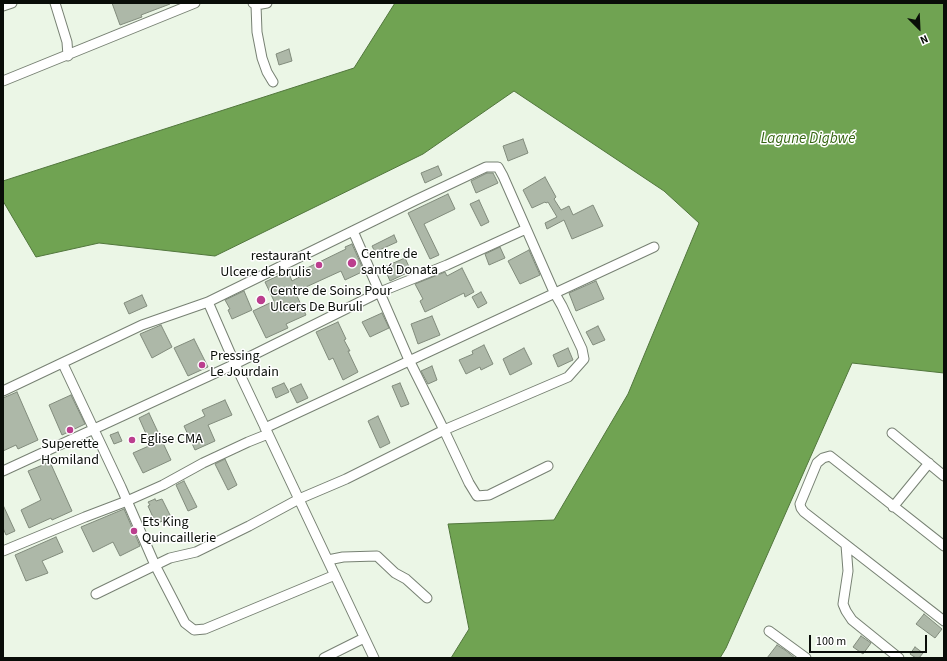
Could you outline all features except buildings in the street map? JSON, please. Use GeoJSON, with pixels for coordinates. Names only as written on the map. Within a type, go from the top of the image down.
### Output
{"type":"FeatureCollection","features":[{"type":"Feature","properties":{"kind":"street"},"geometry":{"type":"LineString","coordinates":[[3,6],[12,3]]}},
{"type":"Feature","properties":{"kind":"street"},"geometry":{"type":"LineString","coordinates":[[55,3],[67,42],[68,56]]}},
{"type":"Feature","properties":{"kind":"street"},"geometry":{"type":"LineString","coordinates":[[3,81],[68,56],[194,3]]}},
{"type":"Feature","properties":{"kind":"street"},"geometry":{"type":"LineString","coordinates":[[267,3],[255,4],[257,32],[262,58],[267,72],[273,82]]}},
{"type":"Feature","properties":{"kind":"street"},"geometry":{"type":"LineString","coordinates":[[3,391],[63,364],[142,325],[208,302],[486,167],[498,167],[503,176],[554,292],[577,339],[584,359],[568,377],[444,430],[346,479],[299,499],[196,552],[170,558],[96,594]]}},
{"type":"Feature","properties":{"kind":"street"},"geometry":{"type":"LineString","coordinates":[[3,471],[235,364],[380,292],[446,265],[526,229]]}},
{"type":"Feature","properties":{"kind":"street"},"geometry":{"type":"LineString","coordinates":[[353,231],[409,360],[469,483],[477,496],[489,495],[548,466]]}},
{"type":"Feature","properties":{"kind":"street"},"geometry":{"type":"LineString","coordinates":[[3,551],[163,485],[203,463],[248,442],[409,360],[654,247]]}},
{"type":"Feature","properties":{"kind":"street"},"geometry":{"type":"LineString","coordinates":[[208,302],[235,364],[374,658]]}},
{"type":"Feature","properties":{"kind":"street"},"geometry":{"type":"LineString","coordinates":[[63,364],[155,565],[185,623],[194,630],[205,629],[335,575]]}},
{"type":"Feature","properties":{"kind":"street"},"geometry":{"type":"LineString","coordinates":[[892,433],[944,476]]}},
{"type":"Feature","properties":{"kind":"street"},"geometry":{"type":"LineString","coordinates":[[944,546],[830,456],[823,458],[817,463],[800,504],[804,512],[944,621]]}},
{"type":"Feature","properties":{"kind":"street"},"geometry":{"type":"LineString","coordinates":[[893,507],[929,464]]}},
{"type":"Feature","properties":{"kind":"street"},"geometry":{"type":"LineString","coordinates":[[846,545],[848,571],[843,604],[846,611],[852,620],[899,658]]}},
{"type":"Feature","properties":{"kind":"street"},"geometry":{"type":"LineString","coordinates":[[328,560],[343,556],[378,556],[395,574],[406,579],[427,598]]}},
{"type":"Feature","properties":{"kind":"street"},"geometry":{"type":"LineString","coordinates":[[770,631],[806,658]]}},
{"type":"Feature","properties":{"kind":"street"},"geometry":{"type":"LineString","coordinates":[[324,658],[364,638]]}},
{"type":"Feature","properties":{"kind":"water","name":"Lagune Digbwé"},"geometry":{"type":"Polygon","coordinates":[[[395,3],[944,3],[944,373],[852,363],[726,648],[720,658],[451,658],[469,629],[448,524],[554,520],[628,394],[699,223],[664,191],[514,91],[423,154],[215,256],[99,243],[36,257],[3,201],[3,181],[354,68],[395,3]]]}},
{"type":"Feature","properties":{"kind":"place","name":"Centre de santé Donata"},"geometry":{"type":"Point","coordinates":[352,263]}},
{"type":"Feature","properties":{"kind":"place","name":"restaurant Ulcere de brulis"},"geometry":{"type":"Point","coordinates":[319,265]}},
{"type":"Feature","properties":{"kind":"place","name":"Centre de Soins Pour Ulcers De Buruli"},"geometry":{"type":"Point","coordinates":[261,300]}},
{"type":"Feature","properties":{"kind":"place","name":"Pressing Le Jourdain"},"geometry":{"type":"Point","coordinates":[202,365]}},
{"type":"Feature","properties":{"kind":"place","name":"Superette Homiland"},"geometry":{"type":"Point","coordinates":[70,430]}},
{"type":"Feature","properties":{"kind":"place","name":"Eglise CMA"},"geometry":{"type":"Point","coordinates":[132,440]}},
{"type":"Feature","properties":{"kind":"place","name":"Ets King Quincaillerie"},"geometry":{"type":"Point","coordinates":[134,531]}}]}
